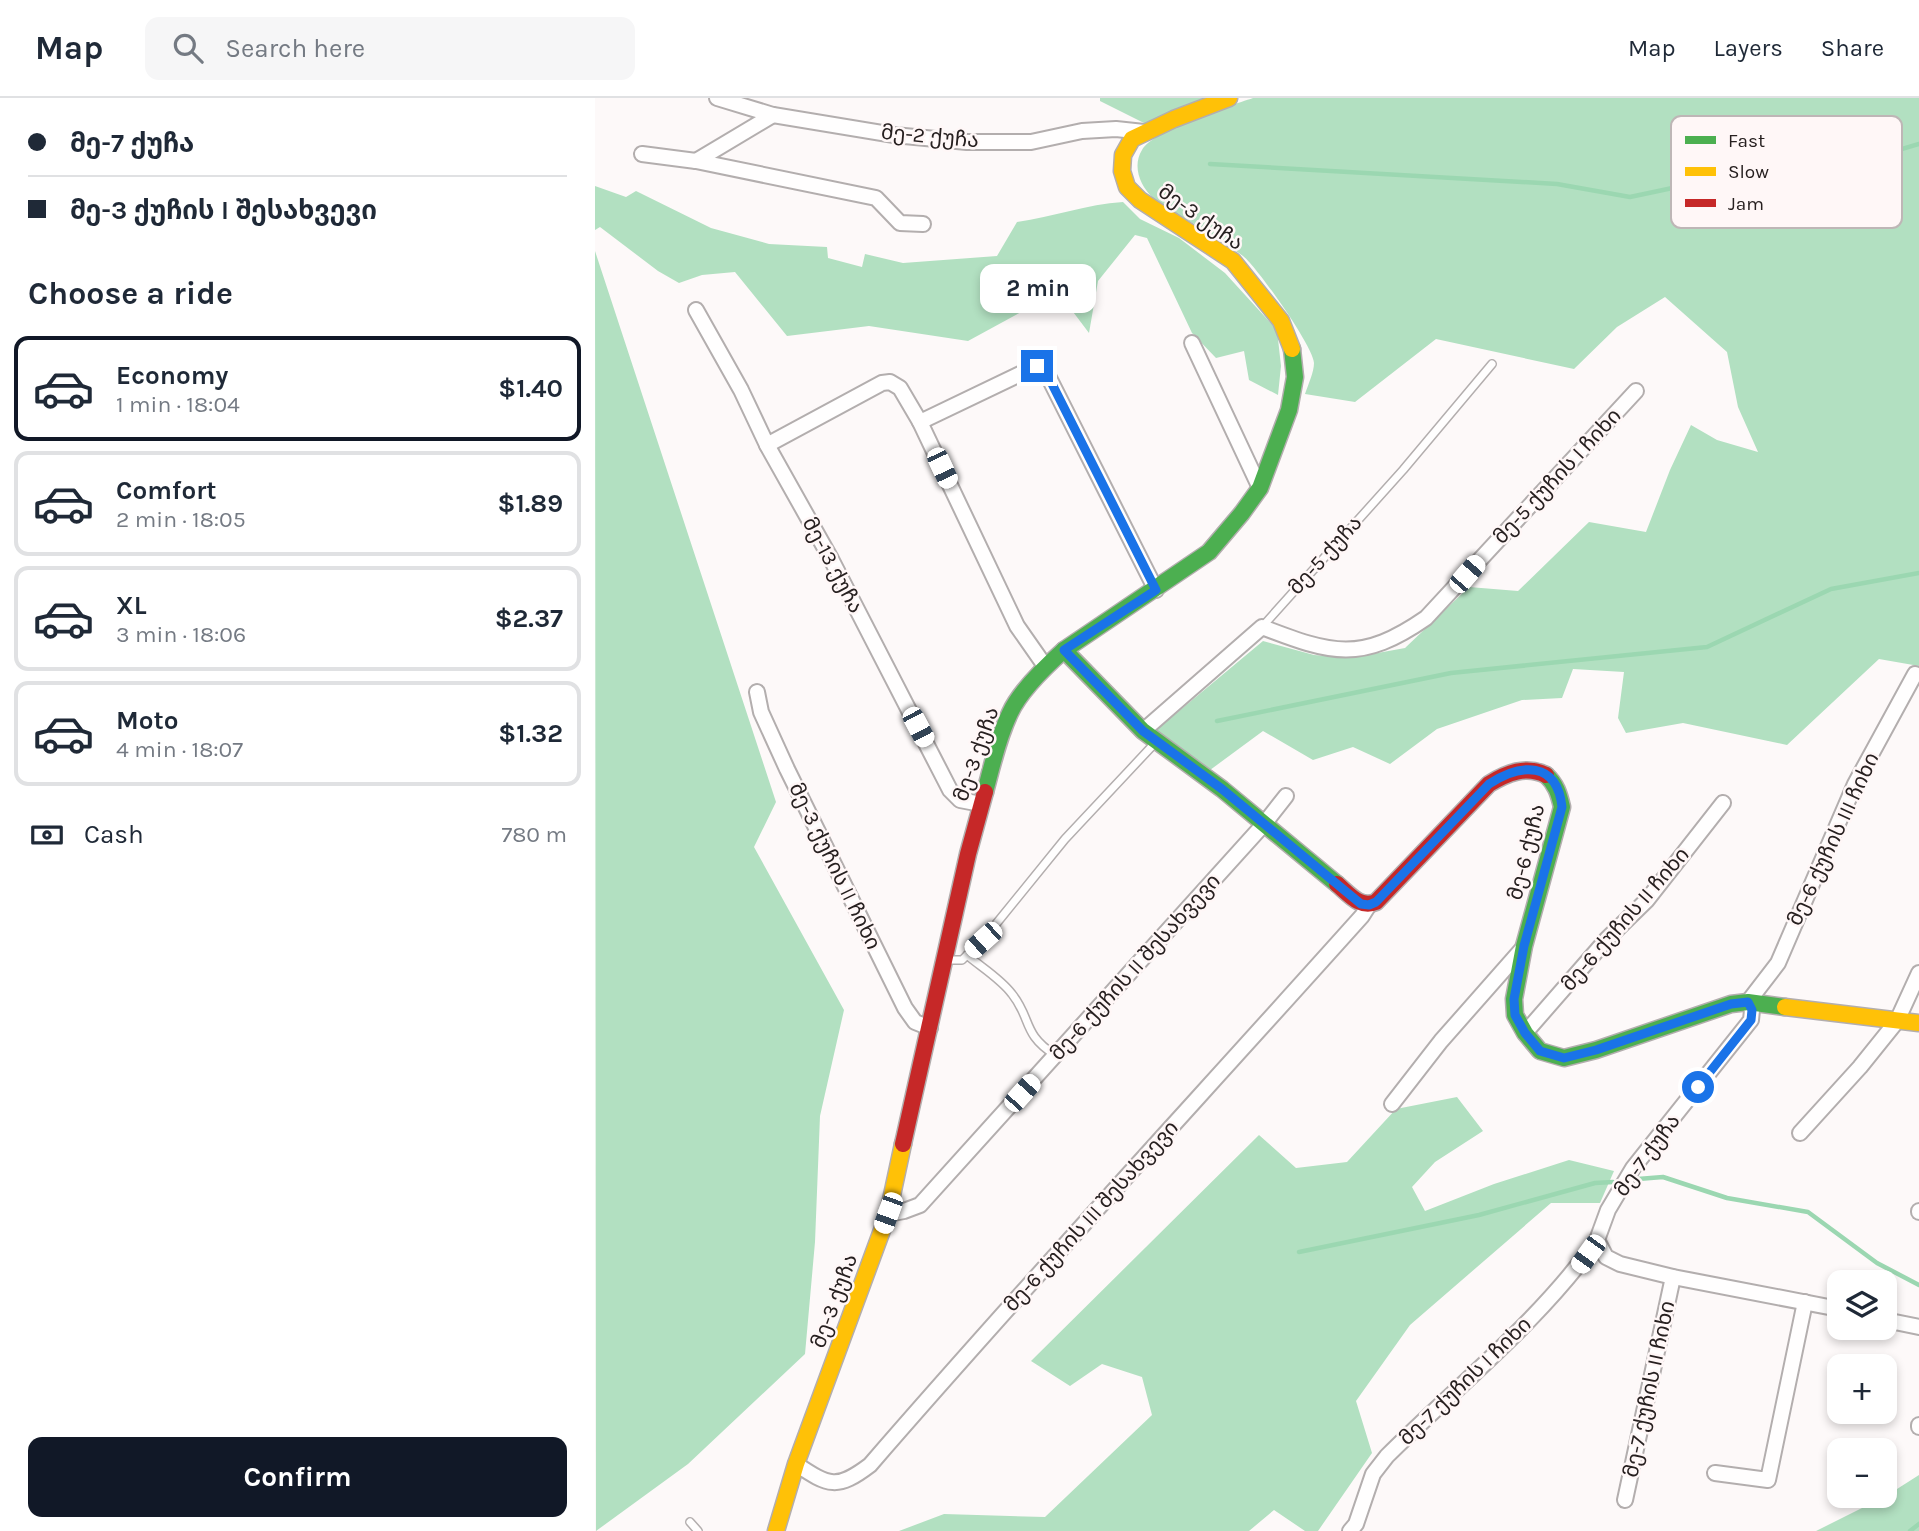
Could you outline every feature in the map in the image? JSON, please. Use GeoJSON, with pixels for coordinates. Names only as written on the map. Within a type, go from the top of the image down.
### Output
{"type":"FeatureCollection","features":[{"type":"Feature","properties":{"kind":"street","name":"მე-2 ქუჩა"},"geometry":{"type":"LineString","coordinates":[[717,98],[773,115],[894,135],[967,142],[1031,142],[1082,131],[1116,129],[1145,132]]}},
{"type":"Feature","properties":{"kind":"street","name":"მე-3 ქუჩა"},"geometry":{"type":"LineString","coordinates":[[776,1531],[796,1464],[888,1213],[943,961],[981,804],[1011,709],[1045,666],[1064,650],[1209,552],[1260,488],[1289,410],[1295,377],[1293,349],[1281,321],[1233,261],[1140,200],[1126,187],[1122,171],[1123,155],[1132,139],[1229,98]]}},
{"type":"Feature","properties":{"kind":"street"},"geometry":{"type":"LineString","coordinates":[[696,161],[773,115]]}},
{"type":"Feature","properties":{"kind":"street"},"geometry":{"type":"LineString","coordinates":[[642,154],[696,161],[876,198],[900,223],[923,224]]}},
{"type":"Feature","properties":{"kind":"street","name":"მე-13 ქუჩა"},"geometry":{"type":"LineString","coordinates":[[696,310],[741,390],[767,446],[831,559],[950,790],[960,800],[981,804]]}},
{"type":"Feature","properties":{"kind":"street"},"geometry":{"type":"LineString","coordinates":[[1192,343],[1260,488]]}},
{"type":"Feature","properties":{"kind":"street"},"geometry":{"type":"LineString","coordinates":[[920,422],[1037,366],[1045,370],[1156,590]]}},
{"type":"Feature","properties":{"kind":"street"},"geometry":{"type":"LineString","coordinates":[[767,446],[882,383],[890,382],[900,388],[920,422],[1017,626],[1045,666]]}},
{"type":"Feature","properties":{"kind":"street","name":"მე-5 ქუჩის I ჩიხი"},"geometry":{"type":"LineString","coordinates":[[1262,627],[1310,646],[1341,651],[1370,647],[1399,637],[1426,618],[1636,391]]}},
{"type":"Feature","properties":{"kind":"street","name":"მე-5 ქუჩა"},"geometry":{"type":"LineString","coordinates":[[1143,731],[1262,627]]}},
{"type":"Feature","properties":{"kind":"street"},"geometry":{"type":"LineString","coordinates":[[1064,650],[1156,742],[1222,789],[1361,904],[1369,905]]}},
{"type":"Feature","properties":{"kind":"street","name":"მე-6 ქუჩის III ჩიხი"},"geometry":{"type":"LineString","coordinates":[[1748,1002],[1778,963],[1855,784],[1916,674]]}},
{"type":"Feature","properties":{"kind":"street","name":"მე-3 ქუჩის II ჩიხი"},"geometry":{"type":"LineString","coordinates":[[757,692],[761,712],[787,769],[905,1008],[915,1022],[930,1028]]}},
{"type":"Feature","properties":{"kind":"street","name":"მე-6 ქუჩა"},"geometry":{"type":"LineString","coordinates":[[1369,905],[1376,902],[1489,784],[1514,771],[1540,772],[1551,778],[1560,790],[1562,807],[1524,946],[1514,999],[1515,1015],[1525,1033]]}},
{"type":"Feature","properties":{"kind":"street","name":"მე-6 ქუჩის II შესახვევი"},"geometry":{"type":"LineString","coordinates":[[888,1213],[920,1205],[1264,824],[1286,796]]}},
{"type":"Feature","properties":{"kind":"street","name":"მე-6 ქუჩის II ჩიხი"},"geometry":{"type":"LineString","coordinates":[[1525,1033],[1607,939],[1647,900],[1723,803]]}},
{"type":"Feature","properties":{"kind":"street","name":"მე-6 ქუჩის III შესახვევი"},"geometry":{"type":"LineString","coordinates":[[796,1464],[817,1478],[831,1483],[851,1480],[870,1465],[1005,1310],[1218,1077],[1369,905]]}},
{"type":"Feature","properties":{"kind":"street"},"geometry":{"type":"LineString","coordinates":[[1392,1104],[1441,1041],[1524,946]]}},
{"type":"Feature","properties":{"kind":"street"},"geometry":{"type":"LineString","coordinates":[[1800,1133],[1898,1021],[1919,973]]}},
{"type":"Feature","properties":{"kind":"street"},"geometry":{"type":"LineString","coordinates":[[1525,1033],[1540,1051],[1564,1058],[1596,1050],[1731,1004],[1748,1002],[1919,1023]]}},
{"type":"Feature","properties":{"kind":"street","name":"მე-7 ქუჩა"},"geometry":{"type":"LineString","coordinates":[[1597,1241],[1608,1210],[1633,1168],[1751,1020],[1752,1010],[1748,1002]]}},
{"type":"Feature","properties":{"kind":"street"},"geometry":{"type":"LineString","coordinates":[[1597,1241],[1607,1257],[1621,1264],[1672,1277],[1827,1307]]}},
{"type":"Feature","properties":{"kind":"street","name":"მე-7 ქუჩის I ჩიხი"},"geometry":{"type":"LineString","coordinates":[[1350,1531],[1356,1524],[1373,1474],[1387,1456],[1520,1330],[1578,1267],[1597,1241]]}},
{"type":"Feature","properties":{"kind":"street","name":"მე-7 ქუჩის II ჩიხი"},"geometry":{"type":"LineString","coordinates":[[1625,1500],[1672,1277]]}},
{"type":"Feature","properties":{"kind":"street"},"geometry":{"type":"LineString","coordinates":[[1714,1473],[1768,1480],[1805,1302]]}},
{"type":"Feature","properties":{"kind":"street"},"geometry":{"type":"LineString","coordinates":[[1897,1322],[1919,1327]]}},
{"type":"Feature","properties":{"kind":"lane","name":"მე-5 ქუჩა"},"geometry":{"type":"LineString","coordinates":[[1262,627],[1403,470],[1492,364]]}},
{"type":"Feature","properties":{"kind":"lane"},"geometry":{"type":"LineString","coordinates":[[943,961],[962,960],[983,940],[1065,839],[1156,742]]}},
{"type":"Feature","properties":{"kind":"lane"},"geometry":{"type":"LineString","coordinates":[[967,954],[1013,994],[1030,1031],[1040,1045],[1056,1055]]}},
{"type":"Feature","properties":{"kind":"lane"},"geometry":{"type":"LineString","coordinates":[[690,1522],[698,1531]]}},
{"type":"Feature","properties":{"kind":"green space"},"geometry":{"type":"Polygon","coordinates":[[[1100,98],[1208,98],[1146,124],[1100,101],[1100,98]]]}},
{"type":"Feature","properties":{"kind":"green space"},"geometry":{"type":"Polygon","coordinates":[[[1253,98],[1919,98],[1919,666],[1879,659],[1787,745],[1683,723],[1626,733],[1618,718],[1624,672],[1573,669],[1562,698],[1522,700],[1437,729],[1390,764],[1353,747],[1313,760],[1263,731],[1206,773],[1155,731],[1263,641],[1314,655],[1350,658],[1405,648],[1469,587],[1518,591],[1589,522],[1646,532],[1691,425],[1717,440],[1758,452],[1738,407],[1727,352],[1665,297],[1617,327],[1574,369],[1436,339],[1355,402],[1305,394],[1314,363],[1295,325],[1271,290],[1243,256],[1164,206],[1153,198],[1141,182],[1138,163],[1142,150],[1161,134],[1253,98]]]}},
{"type":"Feature","properties":{"kind":"green space"},"geometry":{"type":"Polygon","coordinates":[[[595,186],[626,197],[636,191],[711,228],[769,244],[827,247],[828,258],[862,267],[865,254],[903,263],[997,256],[1017,222],[1123,202],[1140,219],[1179,238],[1225,273],[1277,330],[1281,366],[1278,395],[1249,380],[1244,351],[1216,358],[1192,333],[1147,238],[1135,235],[1098,281],[1089,333],[1058,292],[968,341],[869,326],[787,336],[735,272],[702,275],[679,283],[658,271],[600,227],[595,230],[595,186]]]}},
{"type":"Feature","properties":{"kind":"green space"},"geometry":{"type":"Polygon","coordinates":[[[595,251],[776,802],[754,847],[844,1010],[820,1116],[815,1242],[805,1354],[688,1464],[596,1531],[595,251]]]}},
{"type":"Feature","properties":{"kind":"green space"},"geometry":{"type":"Polygon","coordinates":[[[1457,1097],[1483,1131],[1435,1162],[1412,1187],[1425,1211],[1494,1184],[1569,1160],[1614,1171],[1600,1203],[1551,1203],[1410,1325],[1356,1401],[1372,1453],[1318,1531],[1305,1531],[1274,1510],[1249,1531],[899,1531],[944,1514],[1045,1517],[1152,1415],[1142,1377],[1102,1364],[1070,1386],[1031,1361],[1259,1135],[1296,1168],[1347,1162],[1396,1109],[1457,1097]]]}},
{"type":"Feature","properties":{"kind":"green space"},"geometry":{"type":"Polygon","coordinates":[[[1919,1475],[1919,1531],[1816,1531],[1862,1508],[1897,1508],[1897,1489],[1919,1475]]]}},
{"type":"Feature","properties":{"kind":"waterway"},"geometry":{"type":"LineString","coordinates":[[1902,149],[1919,144]]}},
{"type":"Feature","properties":{"kind":"waterway"},"geometry":{"type":"LineString","coordinates":[[1210,164],[1557,184],[1630,197],[1671,188]]}},
{"type":"Feature","properties":{"kind":"waterway"},"geometry":{"type":"LineString","coordinates":[[1217,721],[1451,673],[1707,647],[1831,589],[1919,573]]}},
{"type":"Feature","properties":{"kind":"waterway"},"geometry":{"type":"LineString","coordinates":[[1638,1179],[1663,1177],[1727,1198],[1808,1212],[1877,1263],[1919,1285]]}},
{"type":"Feature","properties":{"kind":"waterway"},"geometry":{"type":"LineString","coordinates":[[1299,1252],[1479,1215],[1595,1183],[1613,1182]]}},
{"type":"Feature","properties":{"kind":"waterway"},"geometry":{"type":"LineString","coordinates":[[1910,1531],[1919,1524]]}},
{"type":"Feature","properties":{"kind":"traffic: fast"},"geometry":{"type":"LineString","coordinates":[[985,792],[1006,723],[1014,705],[1034,679],[1064,650],[1209,552],[1260,488],[1289,410],[1295,377],[1292,349]]}},
{"type":"Feature","properties":{"kind":"traffic: fast"},"geometry":{"type":"LineString","coordinates":[[1064,650],[1143,731],[1222,789],[1337,884]]}},
{"type":"Feature","properties":{"kind":"traffic: fast"},"geometry":{"type":"LineString","coordinates":[[1546,775],[1557,790],[1562,807],[1524,946],[1514,999],[1515,1015],[1540,1051],[1564,1058],[1596,1050],[1731,1004],[1748,1002],[1785,1007]]}},
{"type":"Feature","properties":{"kind":"traffic: slow"},"geometry":{"type":"LineString","coordinates":[[1229,98],[1132,139],[1123,155],[1122,171],[1127,187],[1140,200],[1233,261],[1281,321],[1292,349]]}},
{"type":"Feature","properties":{"kind":"traffic: slow"},"geometry":{"type":"LineString","coordinates":[[1785,1007],[1919,1023]]}},
{"type":"Feature","properties":{"kind":"traffic: slow"},"geometry":{"type":"LineString","coordinates":[[776,1531],[796,1464],[888,1214],[903,1144]]}},
{"type":"Feature","properties":{"kind":"traffic: jam"},"geometry":{"type":"LineString","coordinates":[[1337,884],[1360,902],[1376,902],[1489,784],[1517,772],[1531,771],[1546,775]]}},
{"type":"Feature","properties":{"kind":"traffic: jam"},"geometry":{"type":"LineString","coordinates":[[903,1144],[968,854],[985,792]]}},
{"type":"Feature","properties":{"kind":"route"},"geometry":{"type":"LineString","coordinates":[[1037,366],[1045,370],[1156,590],[1064,650],[1143,731],[1222,789],[1361,904],[1376,902],[1489,784],[1514,771],[1540,772],[1551,778],[1560,790],[1562,807],[1524,946],[1514,999],[1515,1015],[1540,1051],[1564,1058],[1596,1050],[1731,1004],[1748,1002],[1752,1010],[1751,1020],[1698,1087]]}}]}
